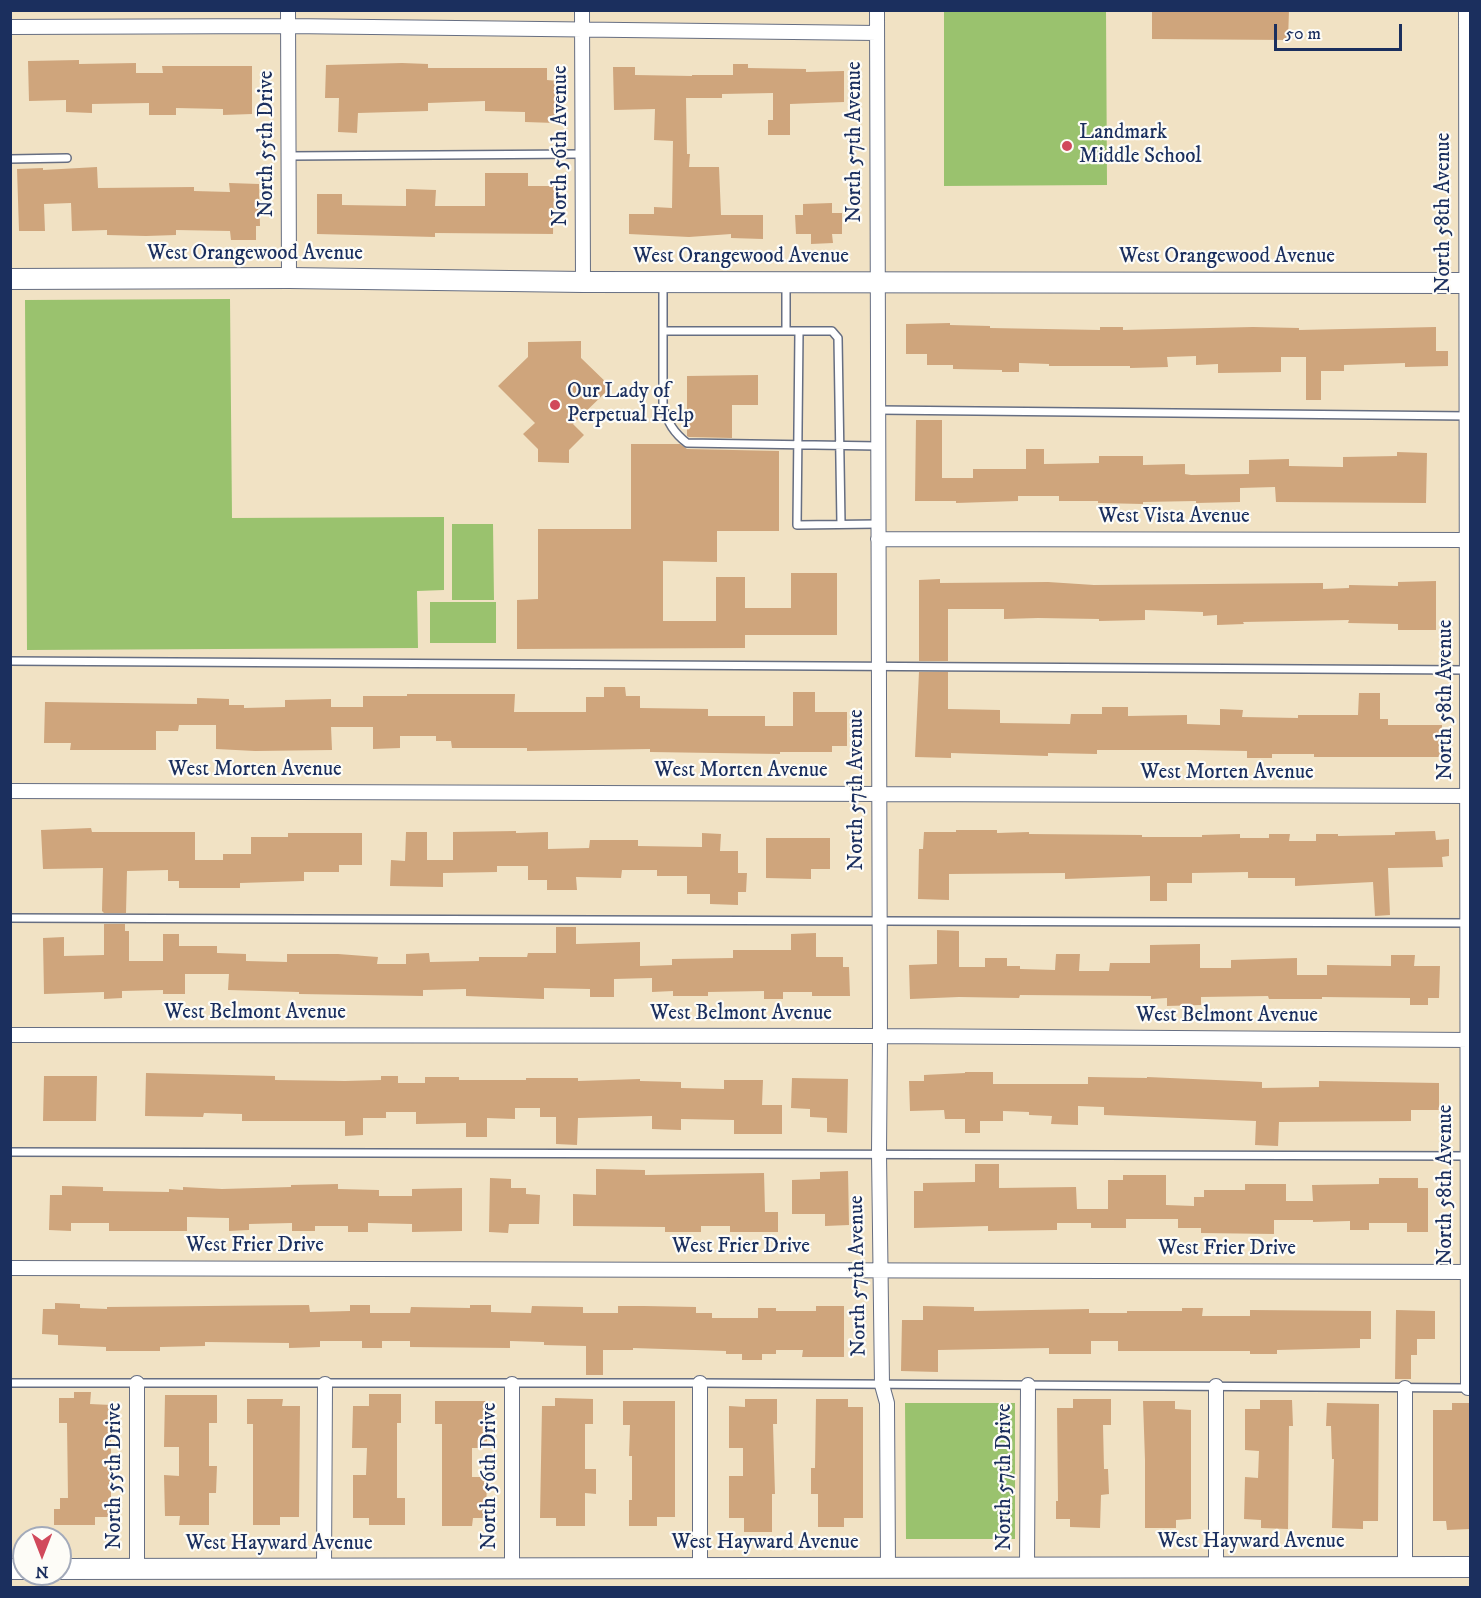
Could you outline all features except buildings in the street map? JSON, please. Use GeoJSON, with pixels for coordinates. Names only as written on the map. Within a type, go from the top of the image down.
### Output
{"type":"FeatureCollection","features":[{"type":"Feature","properties":{"kind":"street","name":"North 55th Drive"},"geometry":{"type":"LineString","coordinates":[[288,10],[289,278]]}},
{"type":"Feature","properties":{"kind":"street","name":"North 56th Avenue"},"geometry":{"type":"LineString","coordinates":[[582,10],[583,282]]}},
{"type":"Feature","properties":{"kind":"street","name":"North 57th Avenue"},"geometry":{"type":"LineString","coordinates":[[877,10],[879,1153],[882,1385],[887,1402],[888,1568]]}},
{"type":"Feature","properties":{"kind":"street","name":"North 58th Avenue"},"geometry":{"type":"LineString","coordinates":[[1466,10],[1468,36],[1469,416],[1469,1388]]}},
{"type":"Feature","properties":{"kind":"street"},"geometry":{"type":"LineString","coordinates":[[10,27],[288,26],[877,33]]}},
{"type":"Feature","properties":{"kind":"street","name":"West Orangewood Avenue"},"geometry":{"type":"LineString","coordinates":[[10,279],[1468,283]]}},
{"type":"Feature","properties":{"kind":"street","name":"West Vista Avenue"},"geometry":{"type":"LineString","coordinates":[[878,539],[1469,540]]}},
{"type":"Feature","properties":{"kind":"street","name":"West Morten Avenue"},"geometry":{"type":"LineString","coordinates":[[10,791],[1469,796]]}},
{"type":"Feature","properties":{"kind":"street","name":"West Belmont Avenue"},"geometry":{"type":"LineString","coordinates":[[10,1035],[880,1036],[1469,1040]]}},
{"type":"Feature","properties":{"kind":"street","name":"West Frier Drive"},"geometry":{"type":"LineString","coordinates":[[10,1268],[1469,1272]]}},
{"type":"Feature","properties":{"kind":"street","name":"North 55th Drive"},"geometry":{"type":"LineString","coordinates":[[137,1383],[137,1569]]}},
{"type":"Feature","properties":{"kind":"street"},"geometry":{"type":"LineString","coordinates":[[700,1383],[700,1569]]}},
{"type":"Feature","properties":{"kind":"street"},"geometry":{"type":"LineString","coordinates":[[324,1569],[325,1384]]}},
{"type":"Feature","properties":{"kind":"street","name":"North 56th Drive"},"geometry":{"type":"LineString","coordinates":[[512,1384],[512,1569]]}},
{"type":"Feature","properties":{"kind":"street","name":"North 57th Drive"},"geometry":{"type":"LineString","coordinates":[[1027,1568],[1028,1385]]}},
{"type":"Feature","properties":{"kind":"street"},"geometry":{"type":"LineString","coordinates":[[1216,1386],[1216,1567]]}},
{"type":"Feature","properties":{"kind":"street"},"geometry":{"type":"LineString","coordinates":[[1405,1388],[1405,1567]]}},
{"type":"Feature","properties":{"kind":"street","name":"West Hayward Avenue"},"geometry":{"type":"LineString","coordinates":[[72,1569],[1470,1567]]}},
{"type":"Feature","properties":{"kind":"lane"},"geometry":{"type":"LineString","coordinates":[[289,156],[583,154]]}},
{"type":"Feature","properties":{"kind":"lane"},"geometry":{"type":"LineString","coordinates":[[10,159],[67,158]]}},
{"type":"Feature","properties":{"kind":"lane"},"geometry":{"type":"LineString","coordinates":[[663,282],[663,407],[676,435],[687,443],[878,446]]}},
{"type":"Feature","properties":{"kind":"lane"},"geometry":{"type":"LineString","coordinates":[[786,282],[786,331]]}},
{"type":"Feature","properties":{"kind":"lane"},"geometry":{"type":"LineString","coordinates":[[663,331],[832,331],[838,338],[841,524]]}},
{"type":"Feature","properties":{"kind":"lane"},"geometry":{"type":"LineString","coordinates":[[799,332],[797,525],[878,524]]}},
{"type":"Feature","properties":{"kind":"lane"},"geometry":{"type":"LineString","coordinates":[[878,410],[1469,416]]}},
{"type":"Feature","properties":{"kind":"lane"},"geometry":{"type":"LineString","coordinates":[[10,661],[1469,670]]}},
{"type":"Feature","properties":{"kind":"lane"},"geometry":{"type":"LineString","coordinates":[[10,918],[1469,923]]}},
{"type":"Feature","properties":{"kind":"lane"},"geometry":{"type":"LineString","coordinates":[[10,1152],[1469,1156]]}},
{"type":"Feature","properties":{"kind":"lane"},"geometry":{"type":"LineString","coordinates":[[10,1383],[700,1383],[1469,1388]]}},
{"type":"Feature","properties":{"kind":"green space"},"geometry":{"type":"Polygon","coordinates":[[[944,11],[1106,11],[1107,185],[944,186],[944,11]]]}},
{"type":"Feature","properties":{"kind":"green space"},"geometry":{"type":"Polygon","coordinates":[[[230,299],[232,518],[444,517],[444,590],[417,591],[418,648],[27,650],[25,300],[230,299]]]}},
{"type":"Feature","properties":{"kind":"green space"},"geometry":{"type":"Polygon","coordinates":[[[452,524],[493,524],[494,600],[452,600],[452,524]]]}},
{"type":"Feature","properties":{"kind":"green space"},"geometry":{"type":"Polygon","coordinates":[[[430,602],[496,602],[496,643],[430,643],[430,602]]]}},
{"type":"Feature","properties":{"kind":"green space"},"geometry":{"type":"Polygon","coordinates":[[[905,1403],[1015,1403],[1015,1539],[906,1539],[905,1403]]]}},
{"type":"Feature","properties":{"kind":"place","name":"Landmark Middle School"},"geometry":{"type":"Point","coordinates":[1067,146]}},
{"type":"Feature","properties":{"kind":"place","name":"Our Lady of Perpetual Help"},"geometry":{"type":"Point","coordinates":[555,405]}}]}
